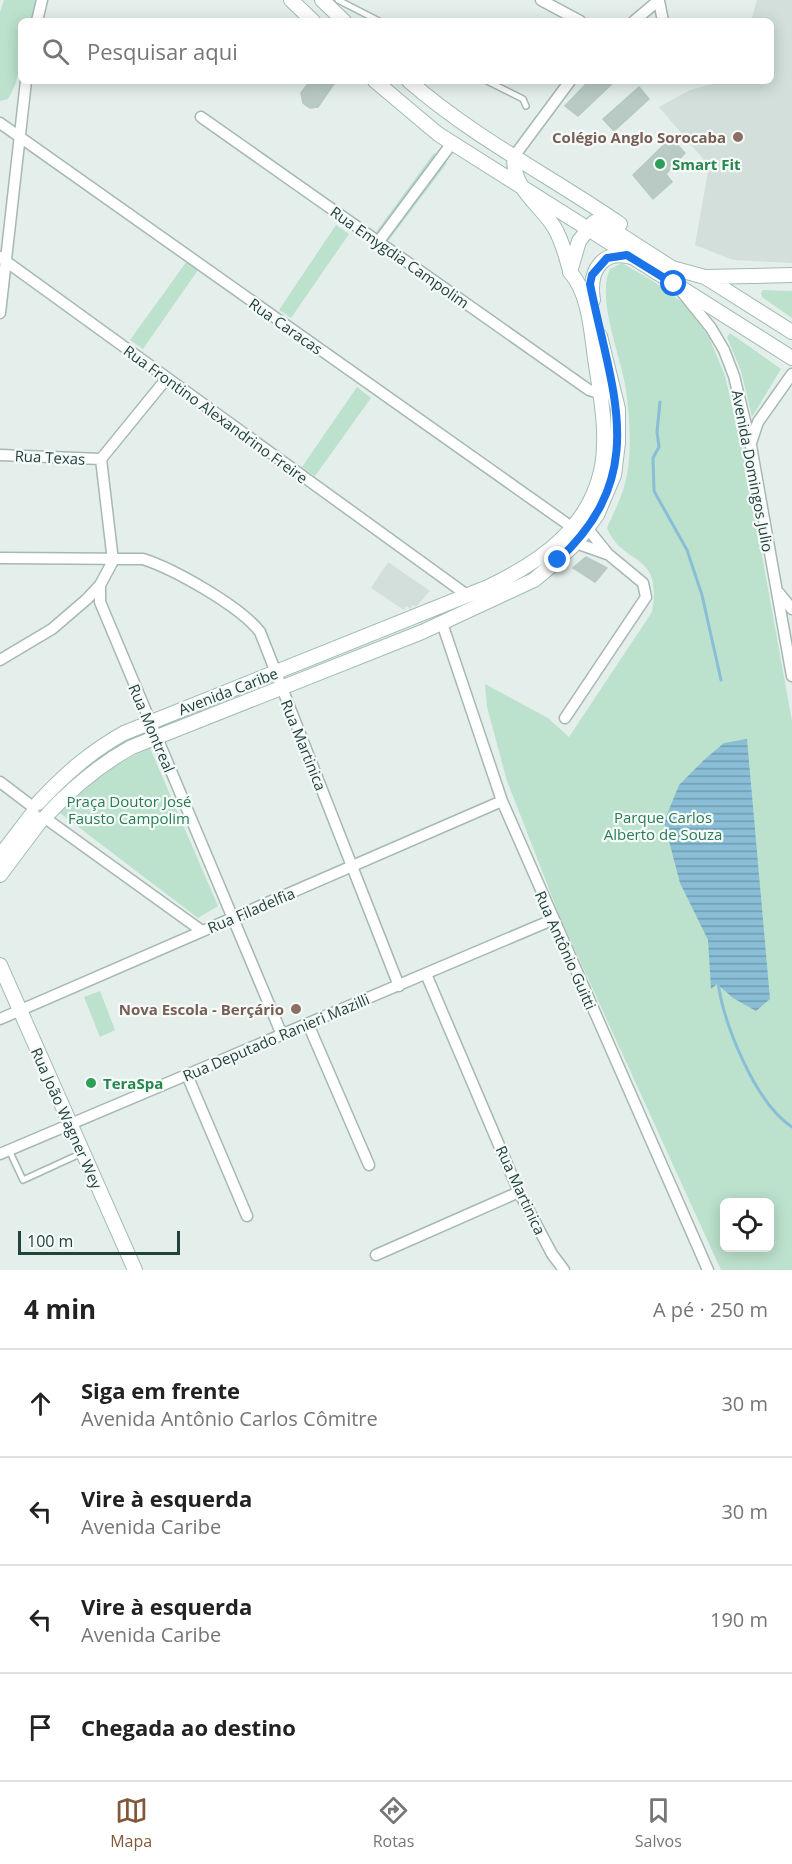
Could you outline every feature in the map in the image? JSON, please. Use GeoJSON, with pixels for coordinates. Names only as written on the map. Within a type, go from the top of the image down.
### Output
{"type":"FeatureCollection","features":[{"type":"Feature","properties":{"kind":"street"},"geometry":{"type":"LineString","coordinates":[[37,18],[42,0]]}},
{"type":"Feature","properties":{"kind":"street"},"geometry":{"type":"LineString","coordinates":[[291,0],[310,18]]}},
{"type":"Feature","properties":{"kind":"street"},"geometry":{"type":"LineString","coordinates":[[321,0],[341,18]]}},
{"type":"Feature","properties":{"kind":"street"},"geometry":{"type":"LineString","coordinates":[[540,0],[574,18]]}},
{"type":"Feature","properties":{"kind":"street"},"geometry":{"type":"LineString","coordinates":[[640,18],[659,0]]}},
{"type":"Feature","properties":{"kind":"street"},"geometry":{"type":"LineString","coordinates":[[659,0],[662,18]]}},
{"type":"Feature","properties":{"kind":"street"},"geometry":{"type":"LineString","coordinates":[[0,313],[3,260],[26,84]]}},
{"type":"Feature","properties":{"kind":"street"},"geometry":{"type":"LineString","coordinates":[[378,84],[405,108],[452,143],[792,358]]}},
{"type":"Feature","properties":{"kind":"street"},"geometry":{"type":"LineString","coordinates":[[412,84],[432,101],[662,252],[792,332]]}},
{"type":"Feature","properties":{"kind":"street"},"geometry":{"type":"LineString","coordinates":[[519,184],[513,164],[514,155],[568,84]]}},
{"type":"Feature","properties":{"kind":"street","name":"Rua Emygdia Campolim"},"geometry":{"type":"LineString","coordinates":[[201,117],[590,390],[601,394]]}},
{"type":"Feature","properties":{"kind":"street","name":"Rua Caracas"},"geometry":{"type":"LineString","coordinates":[[0,123],[580,528],[643,583],[646,597],[565,718]]}},
{"type":"Feature","properties":{"kind":"street"},"geometry":{"type":"LineString","coordinates":[[379,241],[452,143]]}},
{"type":"Feature","properties":{"kind":"street","name":"Avenida Caribe"},"geometry":{"type":"LineString","coordinates":[[0,856],[39,813],[103,763],[155,738],[457,616],[534,580],[576,543],[586,508],[601,472],[603,442],[601,394],[581,284],[570,272],[561,239],[543,212],[519,184]]}},
{"type":"Feature","properties":{"kind":"street"},"geometry":{"type":"LineString","coordinates":[[570,272],[575,248],[594,222],[602,223],[672,268],[705,277],[792,275]]}},
{"type":"Feature","properties":{"kind":"street","name":"Avenida Caribe"},"geometry":{"type":"LineString","coordinates":[[0,876],[65,774],[93,750],[149,722],[436,608],[527,568],[597,515],[614,475],[618,443],[616,395],[601,341],[590,284],[592,275],[607,258],[618,255],[637,259]]}},
{"type":"Feature","properties":{"kind":"street","name":"Rua Frontino Alexandrino Freire"},"geometry":{"type":"LineString","coordinates":[[3,260],[467,595]]}},
{"type":"Feature","properties":{"kind":"street","name":"Avenida Domingos Julio"},"geometry":{"type":"LineString","coordinates":[[674,284],[704,319],[724,350],[734,376],[751,446],[791,674]]}},
{"type":"Feature","properties":{"kind":"street"},"geometry":{"type":"LineString","coordinates":[[751,446],[758,422],[792,374]]}},
{"type":"Feature","properties":{"kind":"street"},"geometry":{"type":"LineString","coordinates":[[0,660],[52,629],[100,585],[113,561],[101,459],[167,378]]}},
{"type":"Feature","properties":{"kind":"street"},"geometry":{"type":"LineString","coordinates":[[601,394],[616,395]]}},
{"type":"Feature","properties":{"kind":"street","name":"Rua Texas"},"geometry":{"type":"LineString","coordinates":[[0,455],[101,459]]}},
{"type":"Feature","properties":{"kind":"street","name":"Rua Caracas"},"geometry":{"type":"LineString","coordinates":[[576,543],[608,554]]}},
{"type":"Feature","properties":{"kind":"street","name":"Rua Martinica"},"geometry":{"type":"LineString","coordinates":[[0,558],[113,561],[142,559],[162,565],[249,618],[260,632],[399,986]]}},
{"type":"Feature","properties":{"kind":"street","name":"Rua Frontino Alexandrino Freire"},"geometry":{"type":"LineString","coordinates":[[433,570],[445,584],[453,601]]}},
{"type":"Feature","properties":{"kind":"street"},"geometry":{"type":"LineString","coordinates":[[774,582],[782,598],[792,609]]}},
{"type":"Feature","properties":{"kind":"street","name":"Rua Montreal"},"geometry":{"type":"LineString","coordinates":[[100,585],[100,602],[155,738],[234,918],[282,1035]]}},
{"type":"Feature","properties":{"kind":"street"},"geometry":{"type":"LineString","coordinates":[[453,601],[459,608],[457,616]]}},
{"type":"Feature","properties":{"kind":"street"},"geometry":{"type":"LineString","coordinates":[[436,608],[434,618],[441,623]]}},
{"type":"Feature","properties":{"kind":"street","name":"Rua Antônio Guitti"},"geometry":{"type":"LineString","coordinates":[[441,623],[502,801],[552,920],[708,1270]]}},
{"type":"Feature","properties":{"kind":"street"},"geometry":{"type":"LineString","coordinates":[[791,674],[792,655]]}},
{"type":"Feature","properties":{"kind":"street"},"geometry":{"type":"LineString","coordinates":[[0,782],[202,931]]}},
{"type":"Feature","properties":{"kind":"street","name":"Rua Filadelfia"},"geometry":{"type":"LineString","coordinates":[[0,1019],[502,801]]}},
{"type":"Feature","properties":{"kind":"street","name":"Rua Deputado Ranieri Mazilli"},"geometry":{"type":"LineString","coordinates":[[4,1152],[552,920]]}},
{"type":"Feature","properties":{"kind":"street","name":"Rua João Wagner Wey"},"geometry":{"type":"LineString","coordinates":[[0,965],[135,1270]]}},
{"type":"Feature","properties":{"kind":"street","name":"Rua Martinica"},"geometry":{"type":"LineString","coordinates":[[426,974],[519,1192],[552,1254],[564,1270]]}},
{"type":"Feature","properties":{"kind":"street"},"geometry":{"type":"LineString","coordinates":[[308,1024],[369,1165]]}},
{"type":"Feature","properties":{"kind":"street"},"geometry":{"type":"LineString","coordinates":[[187,1075],[247,1216]]}},
{"type":"Feature","properties":{"kind":"street"},"geometry":{"type":"LineString","coordinates":[[375,1255],[519,1192]]}},
{"type":"Feature","properties":{"kind":"lane"},"geometry":{"type":"LineString","coordinates":[[338,0],[373,18]]}},
{"type":"Feature","properties":{"kind":"lane"},"geometry":{"type":"LineString","coordinates":[[493,84],[523,99],[526,106]]}},
{"type":"Feature","properties":{"kind":"lane"},"geometry":{"type":"LineString","coordinates":[[4,1152],[23,1180],[83,1153]]}},
{"type":"Feature","properties":{"kind":"shaded area","name":"Colégio Anglo Sorocaba"},"geometry":{"type":"Polygon","coordinates":[[[757,0],[792,0],[792,263],[733,260],[695,245],[709,166],[659,107],[690,90],[713,84],[774,84],[774,18],[752,18],[757,0]]]}},
{"type":"Feature","properties":{"kind":"shaded area"},"geometry":{"type":"Polygon","coordinates":[[[388,562],[430,591],[416,607],[413,605],[411,609],[406,606],[404,610],[371,588],[388,562]]]}},
{"type":"Feature","properties":{"kind":"green space"},"geometry":{"type":"Polygon","coordinates":[[[4,0],[36,0],[32,18],[18,18],[18,74],[8,99],[0,101],[0,12],[4,0]]]}},
{"type":"Feature","properties":{"kind":"green space"},"geometry":{"type":"Polygon","coordinates":[[[434,153],[447,163],[389,240],[376,232],[434,153]]]}},
{"type":"Feature","properties":{"kind":"green space"},"geometry":{"type":"Polygon","coordinates":[[[336,225],[349,234],[291,318],[279,310],[336,225]]]}},
{"type":"Feature","properties":{"kind":"green space"},"geometry":{"type":"Polygon","coordinates":[[[187,261],[198,270],[143,349],[130,340],[187,261]]]}},
{"type":"Feature","properties":{"kind":"green space","name":"Parque Carlos Alberto de Souza"},"geometry":{"type":"Polygon","coordinates":[[[622,263],[653,281],[686,305],[709,337],[725,376],[744,456],[792,721],[792,1270],[721,1270],[560,917],[507,781],[487,707],[485,684],[548,718],[569,737],[652,612],[654,592],[652,578],[640,562],[614,541],[607,528],[620,500],[626,479],[630,440],[626,390],[611,328],[606,281],[610,269],[622,263]]]}},
{"type":"Feature","properties":{"kind":"green space"},"geometry":{"type":"Polygon","coordinates":[[[763,290],[792,291],[792,318],[762,297],[763,290]]]}},
{"type":"Feature","properties":{"kind":"green space"},"geometry":{"type":"Polygon","coordinates":[[[730,333],[781,369],[752,417],[741,371],[727,337],[730,333]]]}},
{"type":"Feature","properties":{"kind":"green space"},"geometry":{"type":"Polygon","coordinates":[[[357,387],[371,398],[315,476],[302,467],[357,387]]]}},
{"type":"Feature","properties":{"kind":"green space","name":"Praça Doutor José Fausto Campolim"},"geometry":{"type":"Polygon","coordinates":[[[150,748],[218,906],[198,918],[60,813],[102,776],[123,761],[150,748]]]}},
{"type":"Feature","properties":{"kind":"green space"},"geometry":{"type":"Polygon","coordinates":[[[100,991],[115,1030],[100,1037],[84,997],[100,991]]]}},
{"type":"Feature","properties":{"kind":"water"},"geometry":{"type":"Polygon","coordinates":[[[747,739],[770,999],[756,1011],[733,998],[717,984],[711,989],[708,940],[680,883],[664,822],[679,785],[705,759],[724,743],[747,739]]]}},
{"type":"Feature","properties":{"kind":"building"},"geometry":{"type":"Polygon","coordinates":[[[308,84],[334,84],[318,107],[310,108],[303,103],[301,93],[308,84]]]}},
{"type":"Feature","properties":{"kind":"building"},"geometry":{"type":"Polygon","coordinates":[[[586,84],[612,84],[578,116],[565,106],[586,84]]]}},
{"type":"Feature","properties":{"kind":"building"},"geometry":{"type":"Polygon","coordinates":[[[639,87],[649,99],[614,131],[603,119],[639,87]]]}},
{"type":"Feature","properties":{"kind":"building","name":"Smart Fit"},"geometry":{"type":"Polygon","coordinates":[[[671,138],[685,153],[666,174],[672,182],[653,199],[633,175],[671,138]]]}},
{"type":"Feature","properties":{"kind":"building"},"geometry":{"type":"Polygon","coordinates":[[[586,557],[607,568],[595,582],[573,568],[586,557]]]}},
{"type":"Feature","properties":{"kind":"waterway"},"geometry":{"type":"LineString","coordinates":[[660,402],[657,432],[659,447],[653,458],[654,491],[687,550],[702,595],[721,680]]}},
{"type":"Feature","properties":{"kind":"waterway"},"geometry":{"type":"LineString","coordinates":[[718,983],[727,1019],[743,1061],[766,1100],[778,1116],[792,1127]]}},
{"type":"Feature","properties":{"kind":"place","name":"Colégio Anglo Sorocaba"},"geometry":{"type":"Point","coordinates":[738,137]}},
{"type":"Feature","properties":{"kind":"place","name":"Smart Fit"},"geometry":{"type":"Point","coordinates":[660,164]}},
{"type":"Feature","properties":{"kind":"place","name":"Nova Escola - Berçário"},"geometry":{"type":"Point","coordinates":[296,1009]}},
{"type":"Feature","properties":{"kind":"place","name":"TeraSpa"},"geometry":{"type":"Point","coordinates":[91,1083]}},
{"type":"Feature","properties":{"kind":"route"},"geometry":{"type":"LineString","coordinates":[[558,560],[576,543],[597,515],[614,475],[618,443],[616,395],[601,341],[590,284],[592,275],[607,258],[627,255],[637,259],[674,284]]}}]}
